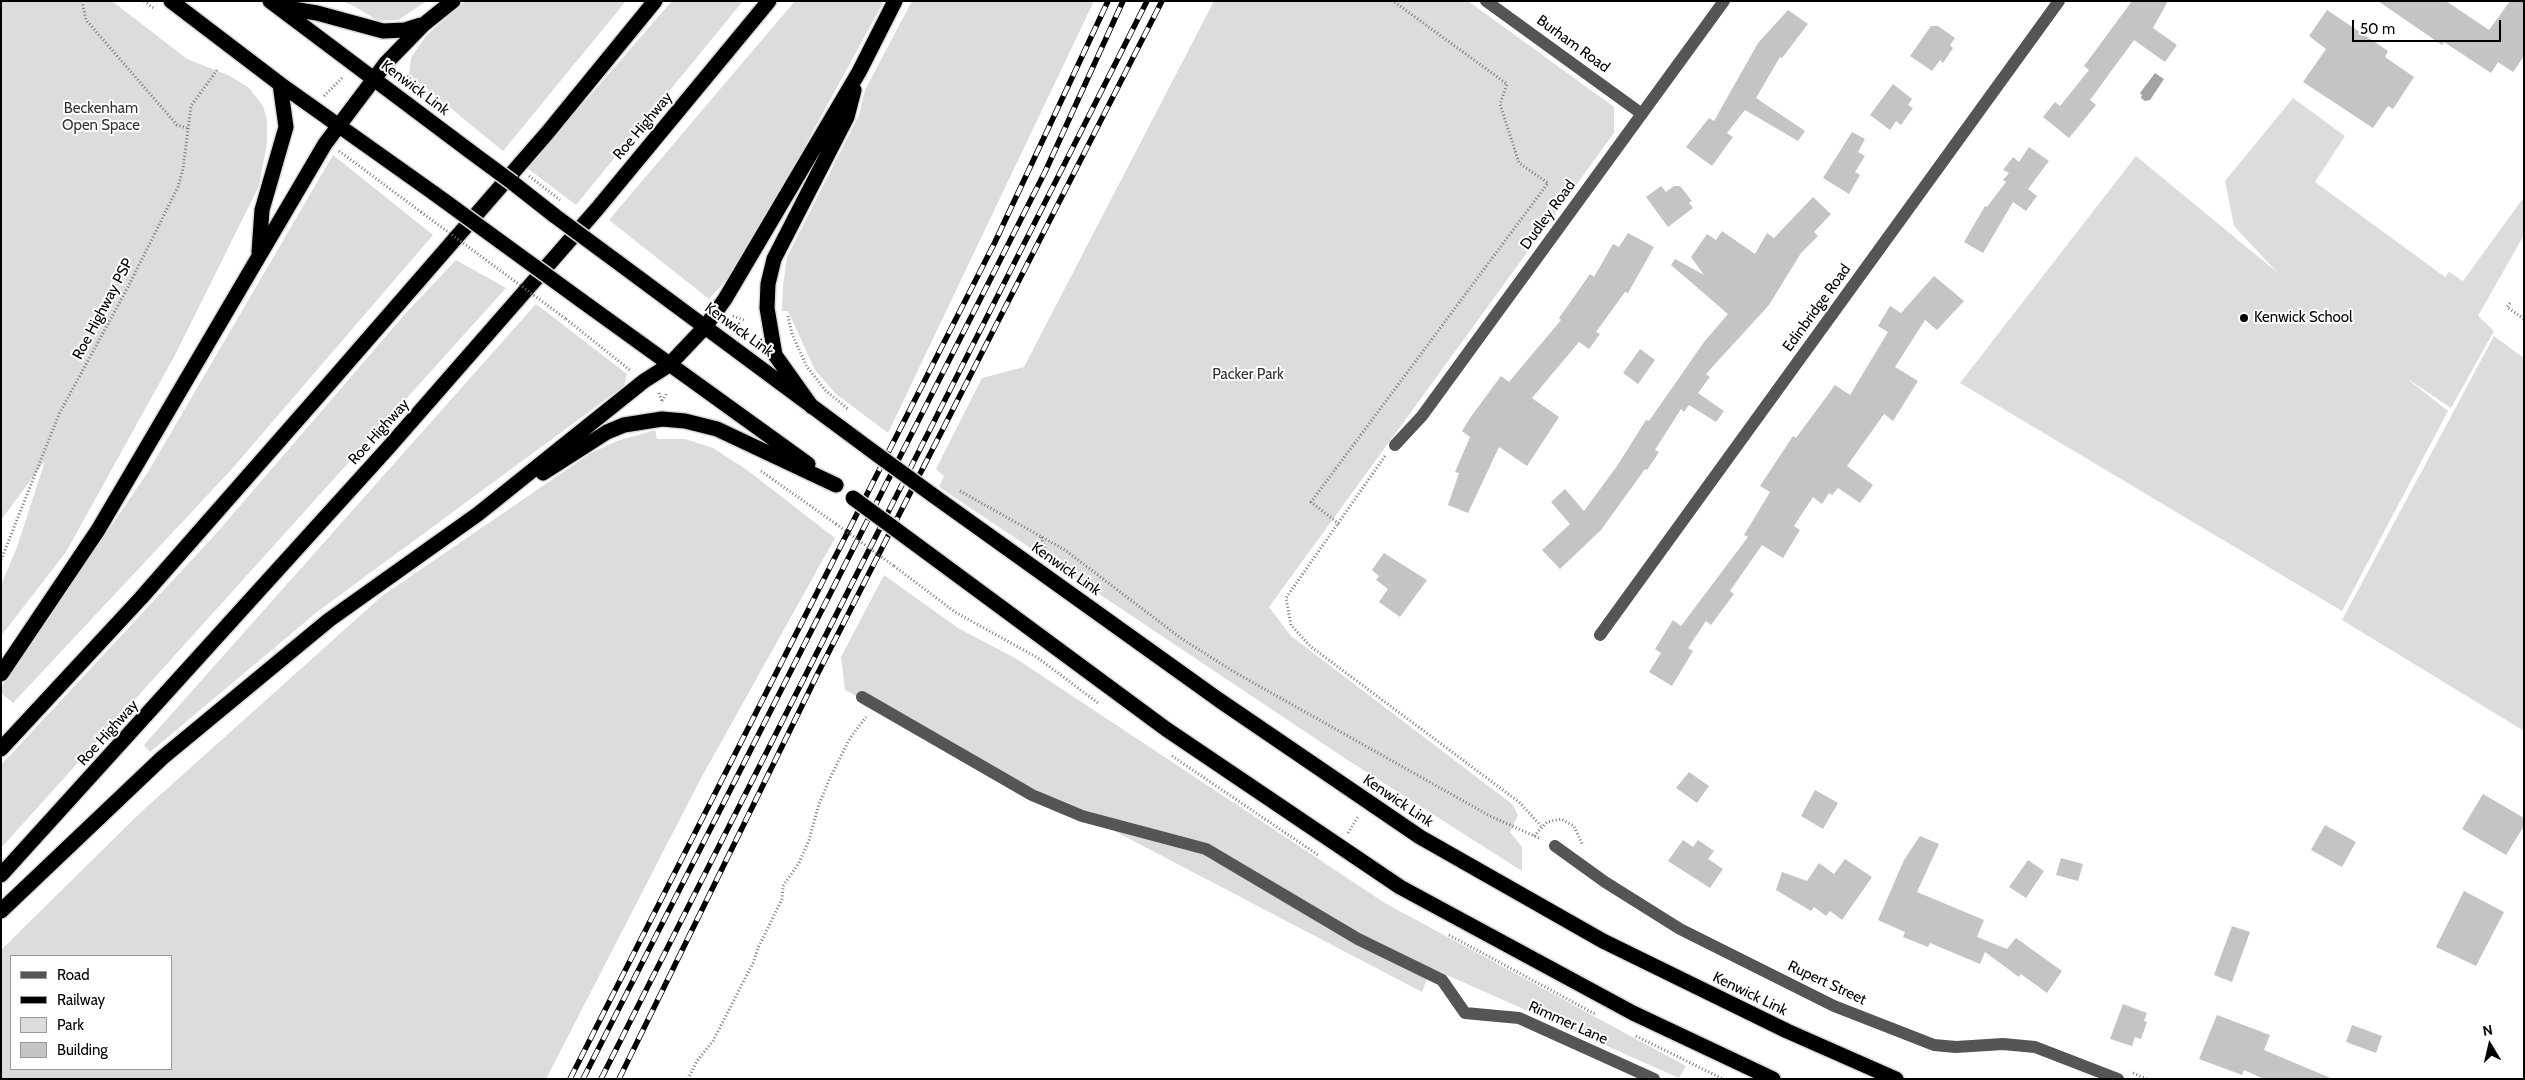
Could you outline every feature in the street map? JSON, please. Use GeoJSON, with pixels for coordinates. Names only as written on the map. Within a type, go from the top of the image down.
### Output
{"type":"FeatureCollection","features":[{"type":"Feature","properties":{"kind":"highway"},"geometry":{"type":"LineString","coordinates":[[171,1],[280,84],[854,498],[1166,729],[1400,887],[1633,1013],[1772,1079]]}},
{"type":"Feature","properties":{"kind":"highway"},"geometry":{"type":"LineString","coordinates":[[1,674],[98,530],[324,144],[374,78],[423,24],[453,1]]}},
{"type":"Feature","properties":{"kind":"highway"},"geometry":{"type":"LineString","coordinates":[[1,749],[141,598],[328,385],[543,138],[655,1]]}},
{"type":"Feature","properties":{"kind":"highway","name":"Roe Highway"},"geometry":{"type":"LineString","coordinates":[[1,875],[395,441],[597,209],[769,1]]}},
{"type":"Feature","properties":{"kind":"highway"},"geometry":{"type":"LineString","coordinates":[[478,514],[644,381],[669,365],[705,327],[724,299],[859,72],[895,1]]}},
{"type":"Feature","properties":{"kind":"highway"},"geometry":{"type":"LineString","coordinates":[[273,4],[317,13],[383,31],[404,30],[423,24]]}},
{"type":"Feature","properties":{"kind":"highway","name":"Kenwick Link"},"geometry":{"type":"LineString","coordinates":[[273,4],[934,496],[1220,700],[1420,837],[1603,941],[1787,1031],[1896,1079]]}},
{"type":"Feature","properties":{"kind":"highway"},"geometry":{"type":"LineString","coordinates":[[812,407],[775,355],[767,308],[768,284],[774,259],[847,117],[859,72]]}},
{"type":"Feature","properties":{"kind":"highway"},"geometry":{"type":"LineString","coordinates":[[259,256],[262,210],[286,127],[280,84]]}},
{"type":"Feature","properties":{"kind":"highway"},"geometry":{"type":"LineString","coordinates":[[1,911],[162,758],[329,620],[478,514],[607,432],[624,425],[662,419],[685,421],[716,430],[836,485]]}},
{"type":"Feature","properties":{"kind":"street","name":"Burham Road"},"geometry":{"type":"LineString","coordinates":[[1486,1],[1642,114]]}},
{"type":"Feature","properties":{"kind":"street","name":"Dudley Road"},"geometry":{"type":"LineString","coordinates":[[1395,445],[1422,416],[1724,1]]}},
{"type":"Feature","properties":{"kind":"street","name":"Edinbridge Road"},"geometry":{"type":"LineString","coordinates":[[1600,634],[2059,1]]}},
{"type":"Feature","properties":{"kind":"street"},"geometry":{"type":"LineString","coordinates":[[862,697],[875,704]]}},
{"type":"Feature","properties":{"kind":"street","name":"Rimmer Lane"},"geometry":{"type":"LineString","coordinates":[[875,704],[1032,795],[1082,816],[1206,849],[1358,939],[1442,980],[1465,1013],[1519,1018],[1654,1079]]}},
{"type":"Feature","properties":{"kind":"street","name":"Rupert Street"},"geometry":{"type":"LineString","coordinates":[[1555,846],[1605,882],[1680,929],[1834,1006],[1934,1045],[1956,1047],[2003,1044],[2035,1047],[2117,1076]]}},
{"type":"Feature","properties":{"kind":"path"},"geometry":{"type":"LineString","coordinates":[[82,1],[86,20],[177,125],[187,128]]}},
{"type":"Feature","properties":{"kind":"path"},"geometry":{"type":"LineString","coordinates":[[1340,524],[1311,502],[1548,183],[1520,163],[1500,104],[1507,84],[1393,1]]}},
{"type":"Feature","properties":{"kind":"path","name":"Roe Highway PSP"},"geometry":{"type":"LineString","coordinates":[[1,560],[59,414],[128,287],[178,187],[183,169],[191,106],[217,70]]}},
{"type":"Feature","properties":{"kind":"path"},"geometry":{"type":"LineString","coordinates":[[324,96],[344,76]]}},
{"type":"Feature","properties":{"kind":"path"},"geometry":{"type":"LineString","coordinates":[[338,150],[566,319],[634,373]]}},
{"type":"Feature","properties":{"kind":"path"},"geometry":{"type":"LineString","coordinates":[[527,174],[565,203]]}},
{"type":"Feature","properties":{"kind":"path"},"geometry":{"type":"LineString","coordinates":[[2510,303],[2507,307],[2524,319]]}},
{"type":"Feature","properties":{"kind":"path"},"geometry":{"type":"LineString","coordinates":[[788,315],[792,334],[806,366],[826,391],[853,413]]}},
{"type":"Feature","properties":{"kind":"path"},"geometry":{"type":"LineString","coordinates":[[733,316],[744,320]]}},
{"type":"Feature","properties":{"kind":"path"},"geometry":{"type":"LineString","coordinates":[[659,393],[662,402],[666,393]]}},
{"type":"Feature","properties":{"kind":"path"},"geometry":{"type":"LineString","coordinates":[[1395,445],[1380,462],[1340,524],[1286,598],[1291,625],[1310,646],[1519,802],[1541,826]]}},
{"type":"Feature","properties":{"kind":"path"},"geometry":{"type":"LineString","coordinates":[[754,466],[894,566]]}},
{"type":"Feature","properties":{"kind":"path"},"geometry":{"type":"LineString","coordinates":[[958,490],[1065,550],[1182,639],[1236,673],[1490,816],[1555,846]]}},
{"type":"Feature","properties":{"kind":"path"},"geometry":{"type":"LineString","coordinates":[[688,1079],[697,1061],[713,1041],[753,963],[758,948],[782,899],[783,886],[799,863],[809,840],[818,804],[830,778],[850,738],[875,704]]}},
{"type":"Feature","properties":{"kind":"path"},"geometry":{"type":"LineString","coordinates":[[1534,836],[1541,826],[1554,819],[1568,821],[1578,832],[1586,852]]}},
{"type":"Feature","properties":{"kind":"path"},"geometry":{"type":"LineString","coordinates":[[2117,1076],[2147,1079]]}},
{"type":"Feature","properties":{"kind":"green space","name":"Beckenham Open Space"},"geometry":{"type":"Polygon","coordinates":[[[1,1],[112,1],[187,59],[230,76],[249,88],[263,106],[267,120],[267,143],[259,186],[175,355],[66,552],[1,636],[1,585],[17,547],[45,461],[1,520],[1,1]]]}},
{"type":"Feature","properties":{"kind":"green space"},"geometry":{"type":"Polygon","coordinates":[[[342,1],[427,1],[398,20],[378,21],[342,1]]]}},
{"type":"Feature","properties":{"kind":"green space"},"geometry":{"type":"Polygon","coordinates":[[[465,1],[626,1],[503,151],[409,74],[411,58],[426,36],[465,1]]]}},
{"type":"Feature","properties":{"kind":"green space"},"geometry":{"type":"Polygon","coordinates":[[[672,1],[743,1],[576,205],[527,168],[672,1]]]}},
{"type":"Feature","properties":{"kind":"green space"},"geometry":{"type":"Polygon","coordinates":[[[795,1],[884,1],[771,208],[729,277],[709,299],[609,220],[795,1]]]}},
{"type":"Feature","properties":{"kind":"green space"},"geometry":{"type":"Polygon","coordinates":[[[912,1],[1094,1],[888,433],[836,394],[815,370],[788,311],[782,311],[783,286],[787,257],[859,115],[865,90],[912,1]]]}},
{"type":"Feature","properties":{"kind":"green space","name":"Packer Park"},"geometry":{"type":"Polygon","coordinates":[[[1214,1],[1468,1],[1614,107],[1614,133],[1269,607],[1291,636],[1512,804],[1518,815],[1510,832],[1522,847],[1522,871],[1346,759],[939,487],[944,476],[936,469],[982,378],[1024,367],[1214,1]]]}},
{"type":"Feature","properties":{"kind":"green space","name":"Kenwick School"},"geometry":{"type":"Polygon","coordinates":[[[2293,98],[2345,136],[2315,182],[2445,277],[2449,272],[2463,281],[2524,197],[2524,235],[2478,316],[2494,331],[2451,408],[2405,377],[2448,411],[2342,611],[1960,383],[2136,156],[2278,273],[2234,226],[2225,181],[2293,98]]]}},
{"type":"Feature","properties":{"kind":"green space"},"geometry":{"type":"Polygon","coordinates":[[[333,155],[433,235],[231,470],[13,703],[1,693],[1,687],[148,472],[333,155]]]}},
{"type":"Feature","properties":{"kind":"green space"},"geometry":{"type":"Polygon","coordinates":[[[456,260],[506,288],[1,848],[1,765],[214,536],[405,314],[456,260]]]}},
{"type":"Feature","properties":{"kind":"green space"},"geometry":{"type":"Polygon","coordinates":[[[536,304],[627,374],[624,386],[317,612],[150,752],[144,745],[536,304]]]}},
{"type":"Feature","properties":{"kind":"green space"},"geometry":{"type":"Polygon","coordinates":[[[2494,336],[2524,358],[2524,731],[2342,620],[2494,336]]]}},
{"type":"Feature","properties":{"kind":"green space"},"geometry":{"type":"Polygon","coordinates":[[[655,430],[657,439],[685,439],[713,448],[747,470],[835,538],[700,780],[546,1079],[1,1079],[1,950],[140,813],[382,596],[591,453],[617,441],[655,430]]]}},
{"type":"Feature","properties":{"kind":"green space"},"geometry":{"type":"Polygon","coordinates":[[[884,575],[958,628],[1015,658],[1385,903],[1686,1066],[1679,1078],[1431,968],[1422,992],[845,690],[841,657],[884,575]]]}},
{"type":"Feature","properties":{"kind":"shaded area"},"geometry":{"type":"Polygon","coordinates":[[[2155,73],[2164,79],[2150,100],[2145,101],[2141,98],[2142,95],[2140,93],[2155,73]]]}},
{"type":"Feature","properties":{"kind":"building"},"geometry":{"type":"Polygon","coordinates":[[[2132,1],[2168,1],[2153,28],[2177,45],[2165,62],[2134,40],[2090,100],[2096,105],[2069,138],[2043,117],[2055,102],[2060,106],[2089,70],[2084,66],[2132,1]]]}},
{"type":"Feature","properties":{"kind":"building"},"geometry":{"type":"Polygon","coordinates":[[[2378,1],[2446,1],[2489,30],[2510,1],[2524,1],[2524,56],[2513,72],[2498,62],[2491,73],[2444,42],[2442,45],[2378,1]]]}},
{"type":"Feature","properties":{"kind":"building"},"geometry":{"type":"Polygon","coordinates":[[[1788,10],[1808,24],[1782,58],[1780,57],[1756,98],[1805,131],[1798,141],[1745,110],[1727,133],[1733,137],[1712,166],[1686,147],[1709,118],[1714,121],[1758,43],[1788,10]]]}},
{"type":"Feature","properties":{"kind":"building"},"geometry":{"type":"Polygon","coordinates":[[[2327,10],[2388,51],[2385,57],[2414,77],[2393,109],[2388,106],[2373,128],[2303,82],[2326,49],[2309,36],[2327,10]]]}},
{"type":"Feature","properties":{"kind":"building"},"geometry":{"type":"Polygon","coordinates":[[[1931,26],[1938,26],[1955,38],[1950,45],[1953,48],[1943,63],[1940,60],[1932,71],[1910,56],[1931,26]]]}},
{"type":"Feature","properties":{"kind":"building"},"geometry":{"type":"Polygon","coordinates":[[[1893,84],[1912,99],[1908,105],[1913,108],[1901,125],[1896,121],[1890,130],[1870,115],[1893,84]]]}},
{"type":"Feature","properties":{"kind":"building"},"geometry":{"type":"Polygon","coordinates":[[[1852,132],[1865,139],[1858,152],[1865,156],[1855,172],[1860,175],[1849,194],[1823,178],[1852,132]]]}},
{"type":"Feature","properties":{"kind":"building"},"geometry":{"type":"Polygon","coordinates":[[[2029,147],[2049,161],[2028,189],[2037,196],[2026,211],[2013,202],[1983,253],[1964,242],[1985,206],[1987,207],[2006,182],[2003,180],[2009,173],[2003,170],[2013,157],[2019,162],[2029,147]]]}},
{"type":"Feature","properties":{"kind":"building"},"geometry":{"type":"Polygon","coordinates":[[[1661,186],[1666,192],[1674,186],[1680,186],[1692,201],[1689,203],[1693,208],[1668,227],[1646,197],[1661,186]]]}},
{"type":"Feature","properties":{"kind":"building"},"geometry":{"type":"Polygon","coordinates":[[[1813,197],[1831,214],[1814,232],[1818,236],[1801,253],[1769,305],[1706,374],[1710,377],[1698,393],[1724,411],[1716,422],[1689,405],[1684,412],[1681,409],[1655,450],[1659,452],[1647,470],[1645,469],[1601,530],[1560,569],[1542,550],[1570,524],[1551,502],[1565,489],[1584,511],[1617,466],[1646,420],[1649,421],[1704,342],[1728,314],[1671,265],[1675,259],[1704,275],[1691,257],[1707,234],[1716,240],[1722,231],[1755,254],[1767,233],[1774,238],[1813,197]]]}},
{"type":"Feature","properties":{"kind":"building"},"geometry":{"type":"Polygon","coordinates":[[[1628,233],[1654,247],[1628,293],[1625,292],[1596,332],[1600,334],[1589,349],[1579,342],[1532,398],[1559,417],[1527,466],[1499,447],[1468,513],[1448,505],[1459,473],[1455,472],[1470,437],[1462,431],[1470,418],[1501,376],[1509,382],[1561,320],[1559,318],[1590,274],[1594,277],[1613,244],[1619,247],[1628,233]]]}},
{"type":"Feature","properties":{"kind":"building"},"geometry":{"type":"Polygon","coordinates":[[[1934,276],[1964,301],[1937,330],[1925,320],[1895,367],[1918,381],[1893,421],[1884,414],[1847,466],[1873,485],[1860,503],[1838,488],[1832,495],[1829,493],[1822,504],[1813,497],[1794,526],[1800,530],[1783,558],[1762,545],[1730,591],[1734,594],[1711,625],[1706,621],[1688,648],[1693,651],[1672,686],[1649,672],[1661,653],[1655,649],[1673,620],[1681,626],[1748,537],[1744,535],[1770,492],[1760,486],[1793,436],[1796,438],[1835,385],[1850,395],[1888,332],[1878,326],[1890,306],[1901,313],[1934,276]]]}},
{"type":"Feature","properties":{"kind":"building"},"geometry":{"type":"Polygon","coordinates":[[[1640,349],[1655,360],[1638,384],[1623,373],[1640,349]]]}},
{"type":"Feature","properties":{"kind":"building"},"geometry":{"type":"Polygon","coordinates":[[[1384,553],[1427,580],[1400,617],[1379,602],[1388,589],[1376,580],[1379,576],[1372,570],[1384,553]]]}},
{"type":"Feature","properties":{"kind":"building"},"geometry":{"type":"Polygon","coordinates":[[[1689,772],[1709,786],[1697,803],[1676,788],[1689,772]]]}},
{"type":"Feature","properties":{"kind":"building"},"geometry":{"type":"Polygon","coordinates":[[[1815,790],[1838,803],[1823,829],[1801,816],[1815,790]]]}},
{"type":"Feature","properties":{"kind":"building"},"geometry":{"type":"Polygon","coordinates":[[[2483,794],[2524,818],[2524,826],[2506,855],[2462,829],[2483,794]]]}},
{"type":"Feature","properties":{"kind":"building"},"geometry":{"type":"Polygon","coordinates":[[[2325,825],[2356,842],[2342,867],[2311,850],[2325,825]]]}},
{"type":"Feature","properties":{"kind":"building"},"geometry":{"type":"Polygon","coordinates":[[[1920,836],[1939,844],[1917,892],[1984,920],[1977,937],[2007,949],[2016,938],[2062,971],[2047,993],[2021,974],[2019,977],[1985,952],[1980,964],[1930,943],[1928,947],[1903,937],[1905,932],[1878,920],[1904,860],[1920,836]]]}},
{"type":"Feature","properties":{"kind":"building"},"geometry":{"type":"Polygon","coordinates":[[[1683,840],[1693,847],[1698,840],[1714,851],[1708,859],[1723,869],[1710,888],[1668,861],[1683,840]]]}},
{"type":"Feature","properties":{"kind":"building"},"geometry":{"type":"Polygon","coordinates":[[[2061,858],[2083,864],[2078,881],[2056,875],[2061,858]]]}},
{"type":"Feature","properties":{"kind":"building"},"geometry":{"type":"Polygon","coordinates":[[[1845,859],[1872,877],[1842,920],[1830,911],[1826,916],[1814,907],[1811,911],[1776,890],[1782,872],[1807,881],[1819,863],[1834,874],[1845,859]]]}},
{"type":"Feature","properties":{"kind":"building"},"geometry":{"type":"Polygon","coordinates":[[[2028,860],[2044,871],[2026,898],[2009,887],[2028,860]]]}},
{"type":"Feature","properties":{"kind":"building"},"geometry":{"type":"Polygon","coordinates":[[[2464,891],[2504,912],[2476,966],[2436,947],[2464,891]]]}},
{"type":"Feature","properties":{"kind":"building"},"geometry":{"type":"Polygon","coordinates":[[[2232,926],[2250,932],[2232,982],[2214,975],[2232,926]]]}},
{"type":"Feature","properties":{"kind":"building"},"geometry":{"type":"Polygon","coordinates":[[[2123,1004],[2147,1013],[2144,1021],[2147,1022],[2141,1039],[2135,1037],[2132,1046],[2110,1039],[2123,1004]]]}},
{"type":"Feature","properties":{"kind":"building"},"geometry":{"type":"Polygon","coordinates":[[[2217,1015],[2270,1035],[2264,1050],[2333,1079],[2264,1079],[2244,1070],[2242,1075],[2199,1059],[2217,1015]]]}},
{"type":"Feature","properties":{"kind":"building"},"geometry":{"type":"Polygon","coordinates":[[[2352,1025],[2382,1036],[2376,1053],[2346,1042],[2352,1025]]]}},
{"type":"Feature","properties":{"kind":"railway"},"geometry":{"type":"LineString","coordinates":[[570,1079],[995,242],[1108,1]]}},
{"type":"Feature","properties":{"kind":"railway"},"geometry":{"type":"LineString","coordinates":[[583,1079],[1045,172],[1123,1]]}},
{"type":"Feature","properties":{"kind":"railway"},"geometry":{"type":"LineString","coordinates":[[601,1079],[1147,1]]}},
{"type":"Feature","properties":{"kind":"railway"},"geometry":{"type":"LineString","coordinates":[[619,1079],[818,673],[1162,1]]}},
{"type":"Feature","properties":{"kind":"place","name":"Kenwick School"},"geometry":{"type":"Point","coordinates":[2244,318]}}]}
